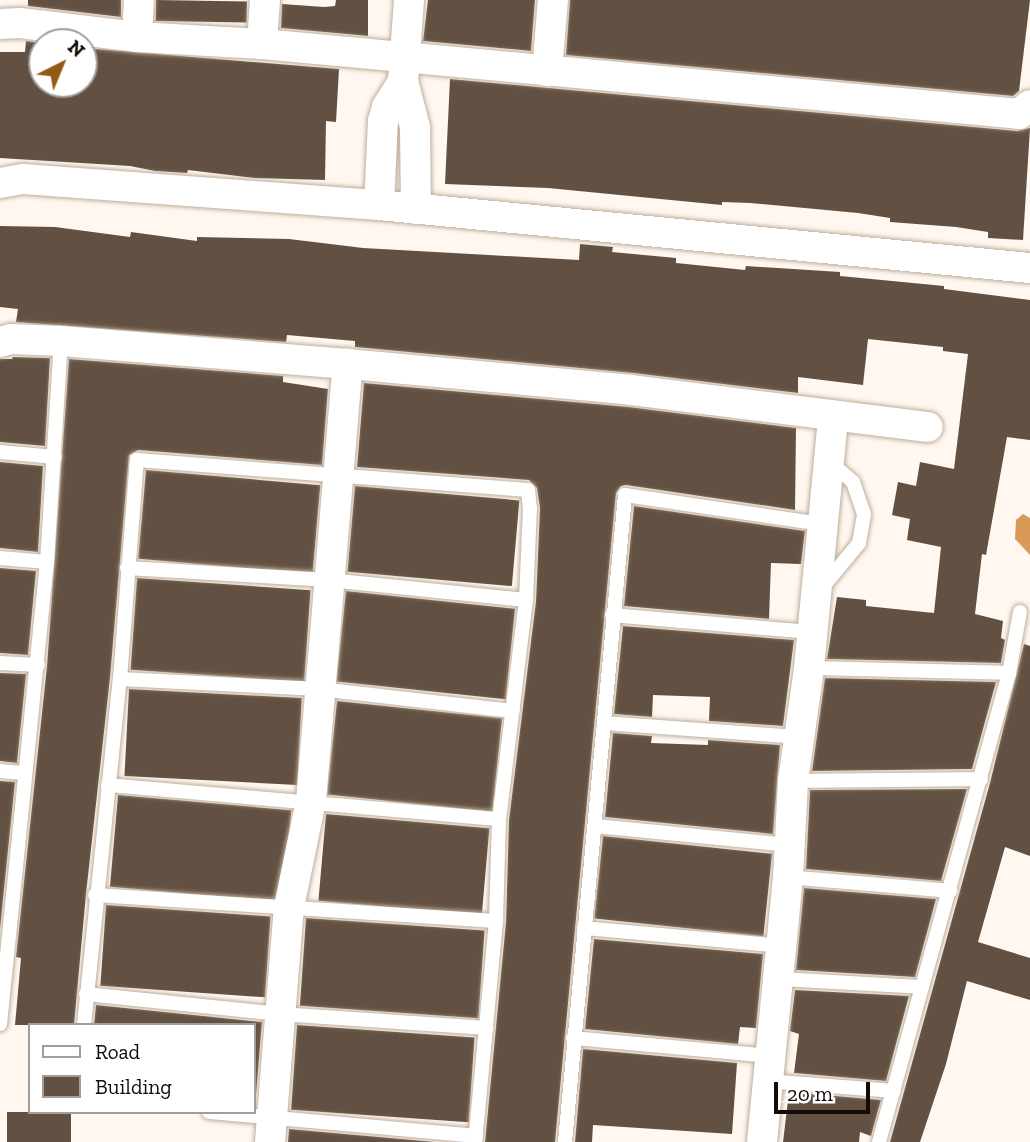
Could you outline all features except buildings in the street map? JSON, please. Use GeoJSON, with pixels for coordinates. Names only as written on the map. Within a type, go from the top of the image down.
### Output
{"type":"FeatureCollection","features":[{"type":"Feature","properties":{"kind":"street"},"geometry":{"type":"LineString","coordinates":[[137,37],[139,0]]}},
{"type":"Feature","properties":{"kind":"street"},"geometry":{"type":"LineString","coordinates":[[262,44],[265,0]]}},
{"type":"Feature","properties":{"kind":"street"},"geometry":{"type":"LineString","coordinates":[[408,0],[404,70],[415,127],[416,209]]}},
{"type":"Feature","properties":{"kind":"street"},"geometry":{"type":"LineString","coordinates":[[547,71],[553,0]]}},
{"type":"Feature","properties":{"kind":"street"},"geometry":{"type":"LineString","coordinates":[[0,24],[20,23],[137,37],[262,44],[404,70],[547,71],[1019,114],[1030,105]]}},
{"type":"Feature","properties":{"kind":"street"},"geometry":{"type":"LineString","coordinates":[[379,205],[383,121],[404,70]]}},
{"type":"Feature","properties":{"kind":"street"},"geometry":{"type":"LineString","coordinates":[[0,183],[23,179],[379,205],[1030,268]]}},
{"type":"Feature","properties":{"kind":"street"},"geometry":{"type":"LineString","coordinates":[[0,342],[11,339],[61,341],[348,364],[631,390],[929,427]]}},
{"type":"Feature","properties":{"kind":"street"},"geometry":{"type":"LineString","coordinates":[[271,1131],[289,907],[311,801],[348,364]]}},
{"type":"Feature","properties":{"kind":"street"},"geometry":{"type":"LineString","coordinates":[[762,1142],[788,877],[797,737],[809,668],[833,416]]}},
{"type":"Feature","properties":{"kind":"lane"},"geometry":{"type":"LineString","coordinates":[[0,1024],[7,882],[24,773],[47,562],[61,341]]}},
{"type":"Feature","properties":{"kind":"lane"},"geometry":{"type":"LineString","coordinates":[[0,452],[55,457]]}},
{"type":"Feature","properties":{"kind":"lane"},"geometry":{"type":"LineString","coordinates":[[84,1023],[95,895],[120,679],[137,460],[340,473],[528,490],[530,508],[526,600],[499,820],[496,921],[475,1139],[271,1131],[216,1114]]}},
{"type":"Feature","properties":{"kind":"lane"},"geometry":{"type":"LineString","coordinates":[[816,595],[859,543],[864,514],[853,482],[830,461]]}},
{"type":"Feature","properties":{"kind":"lane"},"geometry":{"type":"LineString","coordinates":[[565,1142],[573,1038],[596,826],[611,615],[625,495],[822,524]]}},
{"type":"Feature","properties":{"kind":"lane"},"geometry":{"type":"LineString","coordinates":[[0,558],[47,562]]}},
{"type":"Feature","properties":{"kind":"lane"},"geometry":{"type":"LineString","coordinates":[[127,568],[329,580],[526,600]]}},
{"type":"Feature","properties":{"kind":"lane"},"geometry":{"type":"LineString","coordinates":[[879,1142],[981,779],[1009,673],[1020,612]]}},
{"type":"Feature","properties":{"kind":"lane"},"geometry":{"type":"LineString","coordinates":[[611,615],[812,632]]}},
{"type":"Feature","properties":{"kind":"lane"},"geometry":{"type":"LineString","coordinates":[[0,663],[37,665]]}},
{"type":"Feature","properties":{"kind":"lane"},"geometry":{"type":"LineString","coordinates":[[809,668],[1009,673]]}},
{"type":"Feature","properties":{"kind":"lane"},"geometry":{"type":"LineString","coordinates":[[120,679],[319,690],[513,711]]}},
{"type":"Feature","properties":{"kind":"lane"},"geometry":{"type":"LineString","coordinates":[[604,723],[797,737]]}},
{"type":"Feature","properties":{"kind":"lane"},"geometry":{"type":"LineString","coordinates":[[0,771],[24,773]]}},
{"type":"Feature","properties":{"kind":"lane"},"geometry":{"type":"LineString","coordinates":[[793,780],[981,779]]}},
{"type":"Feature","properties":{"kind":"lane"},"geometry":{"type":"LineString","coordinates":[[108,785],[311,801],[499,820]]}},
{"type":"Feature","properties":{"kind":"lane"},"geometry":{"type":"LineString","coordinates":[[596,826],[790,845]]}},
{"type":"Feature","properties":{"kind":"lane"},"geometry":{"type":"LineString","coordinates":[[788,877],[950,891]]}},
{"type":"Feature","properties":{"kind":"lane"},"geometry":{"type":"LineString","coordinates":[[95,895],[496,921]]}},
{"type":"Feature","properties":{"kind":"lane"},"geometry":{"type":"LineString","coordinates":[[584,928],[781,946]]}},
{"type":"Feature","properties":{"kind":"lane"},"geometry":{"type":"LineString","coordinates":[[779,979],[922,987]]}},
{"type":"Feature","properties":{"kind":"lane"},"geometry":{"type":"LineString","coordinates":[[86,994],[280,1014],[486,1028]]}},
{"type":"Feature","properties":{"kind":"lane"},"geometry":{"type":"LineString","coordinates":[[573,1038],[768,1068],[894,1091]]}},
{"type":"Feature","properties":{"kind":"shaded area"},"geometry":{"type":"Polygon","coordinates":[[[1023,514],[1030,518],[1030,555],[1015,539],[1016,520],[1023,514]]]}}]}
